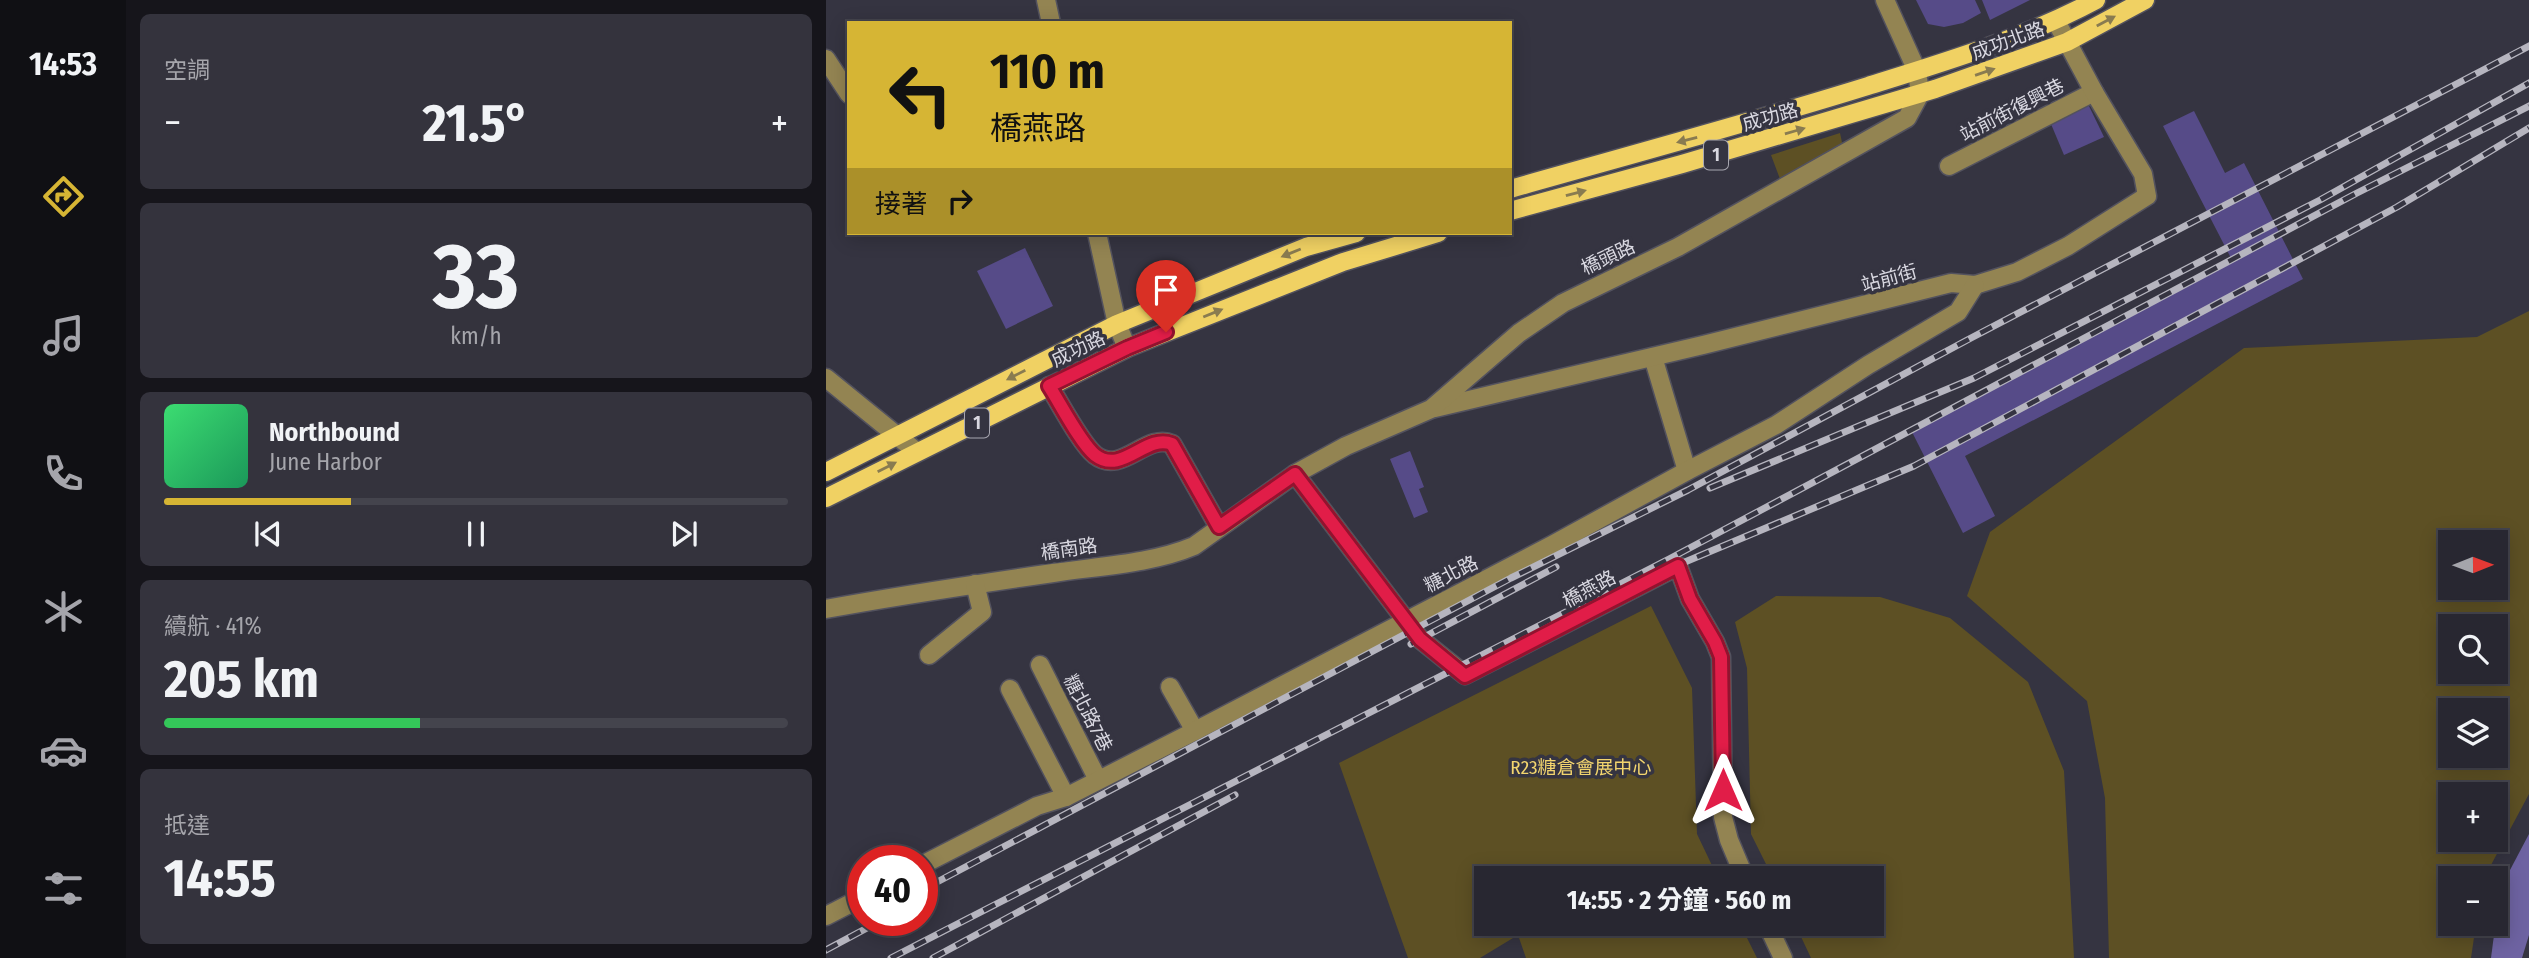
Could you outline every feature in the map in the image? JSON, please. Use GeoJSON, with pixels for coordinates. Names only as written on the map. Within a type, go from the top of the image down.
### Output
{"type":"FeatureCollection","features":[{"type":"Feature","properties":{"kind":"main road","name":"成功北路"},"geometry":{"type":"LineString","coordinates":[[1917,71],[2056,21],[2096,0]]}},
{"type":"Feature","properties":{"kind":"main road","name":"成功北路"},"geometry":{"type":"LineString","coordinates":[[1920,94],[2067,42],[2145,0]]}},
{"type":"Feature","properties":{"kind":"main road","name":"成功路"},"geometry":{"type":"LineString","coordinates":[[1512,188],[1735,127],[1917,71]]}},
{"type":"Feature","properties":{"kind":"main road","name":"成功路"},"geometry":{"type":"LineString","coordinates":[[1512,210],[1920,94]]}},
{"type":"Feature","properties":{"kind":"main road","name":"成功路"},"geometry":{"type":"LineString","coordinates":[[826,472],[1117,324],[1306,247],[1349,235]]}},
{"type":"Feature","properties":{"kind":"main road","name":"成功路"},"geometry":{"type":"LineString","coordinates":[[826,498],[1127,348],[1343,262],[1431,235]]}},
{"type":"Feature","properties":{"kind":"street"},"geometry":{"type":"LineString","coordinates":[[1046,0],[1051,21]]}},
{"type":"Feature","properties":{"kind":"street"},"geometry":{"type":"LineString","coordinates":[[1885,0],[1917,71],[1920,94]]}},
{"type":"Feature","properties":{"kind":"street","name":"站前街"},"geometry":{"type":"LineString","coordinates":[[1431,409],[1951,283],[1975,285],[2017,272],[2068,246],[2147,196],[2143,174],[2056,21]]}},
{"type":"Feature","properties":{"kind":"street"},"geometry":{"type":"LineString","coordinates":[[826,59],[847,91]]}},
{"type":"Feature","properties":{"kind":"street","name":"站前街復興巷"},"geometry":{"type":"LineString","coordinates":[[1949,166],[2094,92]]}},
{"type":"Feature","properties":{"kind":"street","name":"橋頭路"},"geometry":{"type":"LineString","coordinates":[[1295,474],[1346,446],[1431,409],[1519,333],[1563,303],[1678,247],[1908,118],[1920,94]]}},
{"type":"Feature","properties":{"kind":"street"},"geometry":{"type":"LineString","coordinates":[[1097,235],[1117,324],[1127,348]]}},
{"type":"Feature","properties":{"kind":"street","name":"糖北路"},"geometry":{"type":"LineString","coordinates":[[938,857],[1037,806],[1066,797],[1195,731],[1776,425],[1868,365],[1958,312],[1975,285]]}},
{"type":"Feature","properties":{"kind":"street"},"geometry":{"type":"LineString","coordinates":[[1653,357],[1687,471]]}},
{"type":"Feature","properties":{"kind":"street"},"geometry":{"type":"LineString","coordinates":[[826,378],[917,452]]}},
{"type":"Feature","properties":{"kind":"street"},"geometry":{"type":"LineString","coordinates":[[1049,386],[1094,454],[1106,461],[1121,460],[1159,442],[1172,444],[1219,527]]}},
{"type":"Feature","properties":{"kind":"street","name":"橋南路"},"geometry":{"type":"LineString","coordinates":[[826,609],[1178,553],[1194,546],[1295,474]]}},
{"type":"Feature","properties":{"kind":"street","name":"橋燕路"},"geometry":{"type":"LineString","coordinates":[[1295,474],[1420,639],[1465,676],[1678,566],[1690,599],[1721,657],[1723,817],[1740,866]]}},
{"type":"Feature","properties":{"kind":"street"},"geometry":{"type":"LineString","coordinates":[[929,655],[982,612],[975,584]]}},
{"type":"Feature","properties":{"kind":"street","name":"糖北路7巷"},"geometry":{"type":"LineString","coordinates":[[1040,665],[1098,780]]}},
{"type":"Feature","properties":{"kind":"street"},"geometry":{"type":"LineString","coordinates":[[1170,687],[1195,731]]}},
{"type":"Feature","properties":{"kind":"street"},"geometry":{"type":"LineString","coordinates":[[1010,690],[1066,797]]}},
{"type":"Feature","properties":{"kind":"street"},"geometry":{"type":"LineString","coordinates":[[826,916],[847,905]]}},
{"type":"Feature","properties":{"kind":"street"},"geometry":{"type":"LineString","coordinates":[[1773,936],[1783,958]]}},
{"type":"Feature","properties":{"kind":"green space"},"geometry":{"type":"Polygon","coordinates":[[[1840,133],[1843,147],[1780,179],[1771,155],[1840,133]]]}},
{"type":"Feature","properties":{"kind":"green space"},"geometry":{"type":"Polygon","coordinates":[[[2529,311],[2529,794],[2508,833],[2508,782],[2438,782],[2438,852],[2498,852],[2490,866],[2438,866],[2438,936],[2474,936],[2471,958],[2109,958],[2105,798],[2087,701],[1967,596],[1990,532],[2244,348],[2477,337],[2529,311]]]}},
{"type":"Feature","properties":{"kind":"green space"},"geometry":{"type":"Polygon","coordinates":[[[1776,596],[1880,597],[1950,618],[2028,682],[2064,771],[2074,958],[1811,958],[1801,936],[1884,936],[1884,866],[1767,866],[1751,834],[1747,668],[1735,622],[1776,596]]]}},
{"type":"Feature","properties":{"kind":"green space","name":"R23糖倉會展中心"},"geometry":{"type":"Polygon","coordinates":[[[1651,606],[1692,688],[1697,834],[1712,866],[1474,866],[1474,936],[1516,936],[1480,958],[1408,958],[1339,763],[1651,606]]]}},
{"type":"Feature","properties":{"kind":"green space","name":"R23糖倉會展中心"},"geometry":{"type":"Polygon","coordinates":[[[1518,936],[1746,936],[1757,958],[1526,958],[1518,936]]]}},
{"type":"Feature","properties":{"kind":"shaded area"},"geometry":{"type":"Polygon","coordinates":[[[2529,834],[2529,935],[2522,958],[2491,958],[2494,936],[2508,936],[2508,874],[2529,834]]]}},
{"type":"Feature","properties":{"kind":"building"},"geometry":{"type":"Polygon","coordinates":[[[1916,0],[1975,0],[1981,13],[1963,23],[1944,27],[1928,24],[1916,0]]]}},
{"type":"Feature","properties":{"kind":"building"},"geometry":{"type":"Polygon","coordinates":[[[1982,0],[2030,0],[1990,20],[1982,0]]]}},
{"type":"Feature","properties":{"kind":"building"},"geometry":{"type":"Polygon","coordinates":[[[2088,104],[2104,137],[2064,155],[2051,124],[2088,104]]]}},
{"type":"Feature","properties":{"kind":"building"},"geometry":{"type":"Polygon","coordinates":[[[2194,111],[2225,173],[2244,163],[2303,279],[1965,456],[1995,516],[1963,533],[1911,430],[2233,262],[2163,126],[2194,111]]]}},
{"type":"Feature","properties":{"kind":"building"},"geometry":{"type":"Polygon","coordinates":[[[1025,248],[1053,306],[1006,329],[977,271],[1025,248]]]}},
{"type":"Feature","properties":{"kind":"building"},"geometry":{"type":"Polygon","coordinates":[[[1410,451],[1424,487],[1419,489],[1428,512],[1414,518],[1390,459],[1410,451]]]}},
{"type":"Feature","properties":{"kind":"railway"},"geometry":{"type":"LineString","coordinates":[[938,882],[1511,578],[1688,490],[1971,338],[2529,46]]}},
{"type":"Feature","properties":{"kind":"railway"},"geometry":{"type":"LineString","coordinates":[[1710,488],[1974,378],[2320,200],[2529,83]]}},
{"type":"Feature","properties":{"kind":"railway"},"geometry":{"type":"LineString","coordinates":[[891,958],[1669,559],[2357,193],[2529,106]]}},
{"type":"Feature","properties":{"kind":"railway"},"geometry":{"type":"LineString","coordinates":[[1673,567],[1914,466],[2397,207],[2529,128]]}},
{"type":"Feature","properties":{"kind":"railway"},"geometry":{"type":"LineString","coordinates":[[1411,644],[1556,567]]}},
{"type":"Feature","properties":{"kind":"railway"},"geometry":{"type":"LineString","coordinates":[[933,958],[1235,795]]}},
{"type":"Feature","properties":{"kind":"railway"},"geometry":{"type":"LineString","coordinates":[[826,950],[852,936]]}},
{"type":"Feature","properties":{"kind":"route"},"geometry":{"type":"LineString","coordinates":[[1166,332],[1049,386],[1094,454],[1106,461],[1121,460],[1159,442],[1172,444],[1219,527],[1295,474],[1420,639],[1465,676],[1678,566],[1690,599],[1721,657],[1723,790]]}}]}
